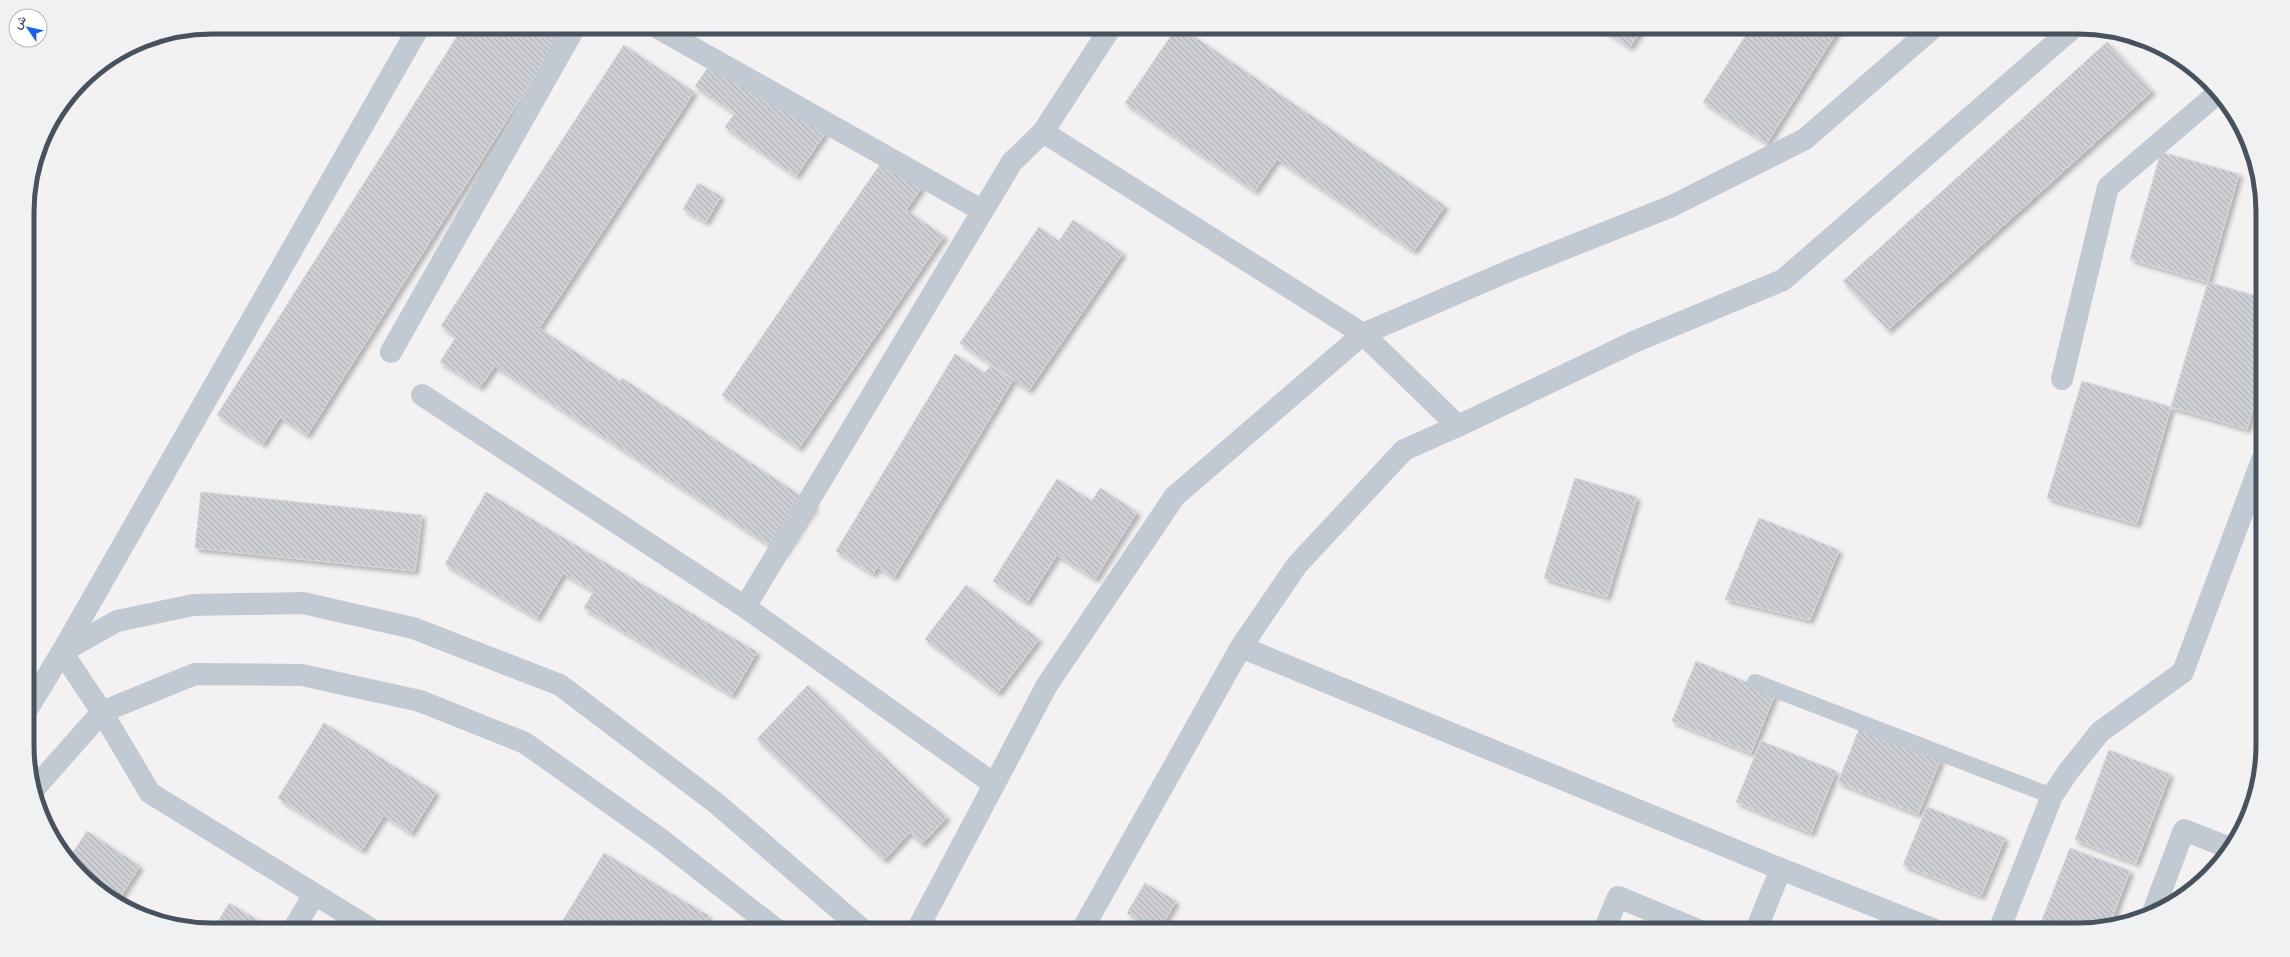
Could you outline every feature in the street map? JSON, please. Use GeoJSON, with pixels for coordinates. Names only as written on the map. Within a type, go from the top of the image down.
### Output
{"type":"FeatureCollection","features":[{"type":"Feature","properties":{"kind":"street"},"geometry":{"type":"LineString","coordinates":[[34,698],[62,652],[415,34]]}},
{"type":"Feature","properties":{"kind":"street"},"geometry":{"type":"LineString","coordinates":[[391,352],[571,34]]}},
{"type":"Feature","properties":{"kind":"street"},"geometry":{"type":"LineString","coordinates":[[668,34],[983,211]]}},
{"type":"Feature","properties":{"kind":"street"},"geometry":{"type":"LineString","coordinates":[[745,606],[1012,162],[1043,132],[1106,34]]}},
{"type":"Feature","properties":{"kind":"street"},"geometry":{"type":"LineString","coordinates":[[921,923],[1047,685],[1175,496],[1363,334],[1510,270],[1672,206],[1805,139],[1926,34]]}},
{"type":"Feature","properties":{"kind":"street"},"geometry":{"type":"LineString","coordinates":[[1086,923],[1241,647],[1297,565],[1404,450],[1458,426],[1636,341],[1783,280],[2066,34]]}},
{"type":"Feature","properties":{"kind":"street"},"geometry":{"type":"LineString","coordinates":[[2062,379],[2108,187],[2213,97]]}},
{"type":"Feature","properties":{"kind":"street"},"geometry":{"type":"LineString","coordinates":[[1043,132],[1363,334],[1458,426]]}},
{"type":"Feature","properties":{"kind":"street"},"geometry":{"type":"LineString","coordinates":[[422,395],[745,606],[994,784]]}},
{"type":"Feature","properties":{"kind":"street"},"geometry":{"type":"LineString","coordinates":[[2002,923],[2052,796],[2100,732],[2183,672],[2256,476]]}},
{"type":"Feature","properties":{"kind":"street"},"geometry":{"type":"LineString","coordinates":[[62,652],[117,621],[193,605],[303,603],[413,628],[560,685],[716,803],[855,923]]}},
{"type":"Feature","properties":{"kind":"street"},"geometry":{"type":"LineString","coordinates":[[1241,647],[1781,869],[1902,923]]}},
{"type":"Feature","properties":{"kind":"street"},"geometry":{"type":"LineString","coordinates":[[62,652],[102,712],[150,793],[361,923]]}},
{"type":"Feature","properties":{"kind":"street"},"geometry":{"type":"LineString","coordinates":[[38,784],[102,712],[195,674],[302,675],[420,701],[525,743],[659,838],[768,923]]}},
{"type":"Feature","properties":{"kind":"street"},"geometry":{"type":"LineString","coordinates":[[2155,906],[2184,830],[2225,846]]}},
{"type":"Feature","properties":{"kind":"street"},"geometry":{"type":"LineString","coordinates":[[1759,923],[1781,869]]}},
{"type":"Feature","properties":{"kind":"street"},"geometry":{"type":"LineString","coordinates":[[297,923],[314,895]]}},
{"type":"Feature","properties":{"kind":"street"},"geometry":{"type":"LineString","coordinates":[[1607,923],[1618,896],[1682,923]]}},
{"type":"Feature","properties":{"kind":"lane"},"geometry":{"type":"LineString","coordinates":[[1755,682],[2052,796]]}},
{"type":"Feature","properties":{"kind":"building"},"geometry":{"type":"Polygon","coordinates":[[[459,34],[561,34],[307,435],[280,417],[263,444],[217,415],[459,34]]]}},
{"type":"Feature","properties":{"kind":"building"},"geometry":{"type":"Polygon","coordinates":[[[1172,34],[1190,34],[1445,206],[1414,251],[1277,159],[1255,191],[1125,103],[1172,34]]]}},
{"type":"Feature","properties":{"kind":"building"},"geometry":{"type":"Polygon","coordinates":[[[1610,34],[1638,34],[1630,47],[1610,34]]]}},
{"type":"Feature","properties":{"kind":"building"},"geometry":{"type":"Polygon","coordinates":[[[1747,34],[1836,34],[1767,143],[1703,102],[1747,34]]]}},
{"type":"Feature","properties":{"kind":"building"},"geometry":{"type":"Polygon","coordinates":[[[2107,42],[2152,91],[1888,330],[1843,281],[2107,42]]]}},
{"type":"Feature","properties":{"kind":"building"},"geometry":{"type":"Polygon","coordinates":[[[624,45],[694,92],[539,328],[620,381],[622,378],[815,505],[783,554],[495,366],[480,387],[440,362],[456,337],[441,326],[624,45]]]}},
{"type":"Feature","properties":{"kind":"building"},"geometry":{"type":"Polygon","coordinates":[[[715,57],[826,132],[796,176],[725,127],[735,113],[695,86],[715,57]]]}},
{"type":"Feature","properties":{"kind":"building"},"geometry":{"type":"Polygon","coordinates":[[[2161,152],[2239,174],[2208,282],[2130,259],[2161,152]]]}},
{"type":"Feature","properties":{"kind":"building"},"geometry":{"type":"Polygon","coordinates":[[[883,160],[922,187],[906,210],[944,236],[799,448],[722,395],[883,160]]]}},
{"type":"Feature","properties":{"kind":"building"},"geometry":{"type":"Polygon","coordinates":[[[698,183],[721,196],[706,222],[683,209],[698,183]]]}},
{"type":"Feature","properties":{"kind":"building"},"geometry":{"type":"Polygon","coordinates":[[[1073,220],[1123,253],[1029,390],[960,343],[1039,227],[1059,241],[1073,220]]]}},
{"type":"Feature","properties":{"kind":"building"},"geometry":{"type":"Polygon","coordinates":[[[2208,282],[2256,296],[2256,398],[2247,429],[2171,407],[2208,282]]]}},
{"type":"Feature","properties":{"kind":"building"},"geometry":{"type":"Polygon","coordinates":[[[955,354],[985,373],[990,366],[1013,380],[894,577],[877,567],[873,574],[836,551],[955,354]]]}},
{"type":"Feature","properties":{"kind":"building"},"geometry":{"type":"Polygon","coordinates":[[[2082,381],[2171,407],[2137,524],[2047,498],[2082,381]]]}},
{"type":"Feature","properties":{"kind":"building"},"geometry":{"type":"Polygon","coordinates":[[[1575,478],[1637,497],[1607,597],[1544,578],[1575,478]]]}},
{"type":"Feature","properties":{"kind":"building"},"geometry":{"type":"Polygon","coordinates":[[[1057,479],[1092,501],[1100,488],[1137,512],[1095,579],[1057,555],[1027,602],[993,581],[1057,479]]]}},
{"type":"Feature","properties":{"kind":"building"},"geometry":{"type":"Polygon","coordinates":[[[201,492],[422,515],[415,571],[195,548],[201,492]]]}},
{"type":"Feature","properties":{"kind":"building"},"geometry":{"type":"Polygon","coordinates":[[[486,492],[757,652],[732,695],[584,608],[594,591],[563,573],[537,618],[445,564],[486,492]]]}},
{"type":"Feature","properties":{"kind":"building"},"geometry":{"type":"Polygon","coordinates":[[[1759,518],[1839,550],[1810,620],[1725,599],[1759,518]]]}},
{"type":"Feature","properties":{"kind":"building"},"geometry":{"type":"Polygon","coordinates":[[[966,585],[1039,639],[998,693],[925,639],[966,585]]]}},
{"type":"Feature","properties":{"kind":"building"},"geometry":{"type":"Polygon","coordinates":[[[1696,661],[1775,694],[1751,753],[1672,721],[1696,661]]]}},
{"type":"Feature","properties":{"kind":"building"},"geometry":{"type":"Polygon","coordinates":[[[808,685],[947,817],[922,844],[910,832],[884,860],[757,739],[808,685]]]}},
{"type":"Feature","properties":{"kind":"building"},"geometry":{"type":"Polygon","coordinates":[[[324,723],[436,792],[411,833],[384,815],[362,850],[278,798],[324,723]]]}},
{"type":"Feature","properties":{"kind":"building"},"geometry":{"type":"Polygon","coordinates":[[[1860,727],[1941,759],[1918,814],[1838,782],[1860,727]]]}},
{"type":"Feature","properties":{"kind":"building"},"geometry":{"type":"Polygon","coordinates":[[[1761,741],[1836,771],[1811,833],[1736,802],[1761,741]]]}},
{"type":"Feature","properties":{"kind":"building"},"geometry":{"type":"Polygon","coordinates":[[[2109,750],[2170,774],[2136,863],[2075,840],[2109,750]]]}},
{"type":"Feature","properties":{"kind":"building"},"geometry":{"type":"Polygon","coordinates":[[[1927,807],[2005,838],[1981,896],[1903,865],[1927,807]]]}},
{"type":"Feature","properties":{"kind":"building"},"geometry":{"type":"Polygon","coordinates":[[[87,831],[140,866],[120,897],[86,871],[72,854],[87,831]]]}},
{"type":"Feature","properties":{"kind":"building"},"geometry":{"type":"Polygon","coordinates":[[[2070,848],[2130,871],[2111,920],[2090,923],[2041,923],[2070,848]]]}},
{"type":"Feature","properties":{"kind":"building"},"geometry":{"type":"Polygon","coordinates":[[[604,853],[709,916],[704,923],[561,923],[604,853]]]}},
{"type":"Feature","properties":{"kind":"building"},"geometry":{"type":"Polygon","coordinates":[[[1145,883],[1176,901],[1164,922],[1166,923],[1136,923],[1138,919],[1127,913],[1145,883]]]}},
{"type":"Feature","properties":{"kind":"building"},"geometry":{"type":"Polygon","coordinates":[[[229,903],[262,923],[217,923],[229,903]]]}}]}
